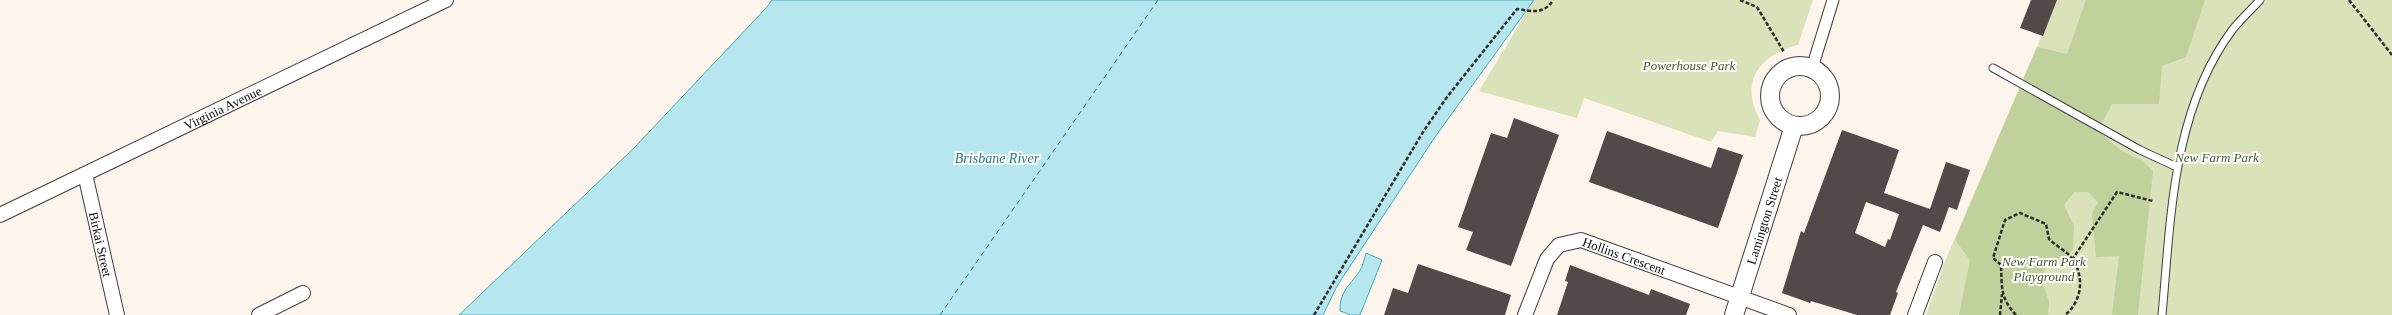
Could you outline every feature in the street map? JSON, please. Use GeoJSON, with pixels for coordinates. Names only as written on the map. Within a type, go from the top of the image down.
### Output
{"type":"FeatureCollection","features":[{"type":"Feature","properties":{"kind":"street","name":"Virginia Avenue"},"geometry":{"type":"LineString","coordinates":[[0,215],[446,0]]}},
{"type":"Feature","properties":{"kind":"street"},"geometry":{"type":"LineString","coordinates":[[1812,68],[1833,0]]}},
{"type":"Feature","properties":{"kind":"street"},"geometry":{"type":"LineString","coordinates":[[1802,65],[1812,68],[1821,74],[1827,82],[1830,100],[1821,118],[1803,126],[1794,126],[1776,115],[1771,107],[1769,97],[1771,86],[1775,78],[1792,66],[1802,65]]}},
{"type":"Feature","properties":{"kind":"street","name":"Lamington Street"},"geometry":{"type":"LineString","coordinates":[[1734,315],[1794,126]]}},
{"type":"Feature","properties":{"kind":"street","name":"Birkai Street"},"geometry":{"type":"LineString","coordinates":[[85,174],[117,315]]}},
{"type":"Feature","properties":{"kind":"street","name":"Hollins Crescent"},"geometry":{"type":"LineString","coordinates":[[1525,315],[1547,259],[1559,245],[1580,240],[1741,296],[1790,315]]}},
{"type":"Feature","properties":{"kind":"street"},"geometry":{"type":"LineString","coordinates":[[1915,315],[1935,262]]}},
{"type":"Feature","properties":{"kind":"street"},"geometry":{"type":"LineString","coordinates":[[259,315],[303,293]]}},
{"type":"Feature","properties":{"kind":"lane"},"geometry":{"type":"LineString","coordinates":[[2162,315],[2177,168],[2183,133],[2212,63],[2233,29],[2260,0]]}},
{"type":"Feature","properties":{"kind":"lane"},"geometry":{"type":"LineString","coordinates":[[1993,68],[2140,150],[2177,168]]}},
{"type":"Feature","properties":{"kind":"path"},"geometry":{"type":"LineString","coordinates":[[1314,315],[1423,132],[1509,17],[1517,9],[1538,12],[1549,7],[1553,0]]}},
{"type":"Feature","properties":{"kind":"path"},"geometry":{"type":"LineString","coordinates":[[1740,0],[1757,7],[1784,52]]}},
{"type":"Feature","properties":{"kind":"path"},"geometry":{"type":"LineString","coordinates":[[2349,0],[2392,55]]}},
{"type":"Feature","properties":{"kind":"path"},"geometry":{"type":"LineString","coordinates":[[2072,260],[2117,192],[2153,201]]}},
{"type":"Feature","properties":{"kind":"path"},"geometry":{"type":"LineString","coordinates":[[2000,315],[2002,294],[2001,265],[1993,258],[2005,220],[2020,213],[2046,224],[2048,239],[2072,260],[2080,277],[2080,291],[2076,304],[2067,315]]}},
{"type":"Feature","properties":{"kind":"path"},"geometry":{"type":"LineString","coordinates":[[2002,294],[2007,306],[2016,315]]}},
{"type":"Feature","properties":{"kind":"green space","name":"Powerhouse Park"},"geometry":{"type":"Polygon","coordinates":[[[1534,0],[1813,0],[1798,45],[1773,56],[1763,63],[1756,72],[1752,94],[1754,106],[1760,120],[1755,137],[1718,131],[1711,142],[1584,98],[1577,118],[1479,91],[1534,0]]]}},
{"type":"Feature","properties":{"kind":"green space","name":"New Farm Park"},"geometry":{"type":"Polygon","coordinates":[[[2057,0],[2392,0],[2392,315],[1926,315],[1945,261],[2057,0]]]}},
{"type":"Feature","properties":{"kind":"green space","name":"New Farm Park Playground"},"geometry":{"type":"Polygon","coordinates":[[[2086,0],[2205,0],[2186,57],[2162,66],[2159,104],[2112,104],[2098,131],[2122,151],[2142,161],[2153,171],[2138,315],[2112,315],[2119,256],[2096,257],[2092,214],[2098,202],[2088,192],[2074,192],[2064,205],[2074,226],[2073,250],[2046,267],[2041,280],[2049,301],[2048,315],[1959,315],[1970,260],[1955,240],[2037,47],[2067,54],[2086,0]]]}},
{"type":"Feature","properties":{"kind":"water","name":"Brisbane River"},"geometry":{"type":"Polygon","coordinates":[[[772,0],[1534,0],[1435,137],[1337,286],[1323,315],[459,315],[633,149],[772,0]]]}},
{"type":"Feature","properties":{"kind":"water"},"geometry":{"type":"Polygon","coordinates":[[[1366,253],[1382,260],[1360,315],[1351,315],[1340,311],[1341,299],[1345,290],[1360,270],[1366,253]]]}},
{"type":"Feature","properties":{"kind":"building"},"geometry":{"type":"Polygon","coordinates":[[[2031,0],[2057,0],[2043,36],[2020,28],[2031,0]]]}},
{"type":"Feature","properties":{"kind":"building"},"geometry":{"type":"Polygon","coordinates":[[[1514,118],[1559,135],[1511,266],[1466,250],[1473,232],[1458,227],[1491,133],[1507,138],[1514,118]]]}},
{"type":"Feature","properties":{"kind":"building"},"geometry":{"type":"Polygon","coordinates":[[[1842,130],[1899,150],[1884,193],[1930,209],[1946,162],[1970,170],[1957,210],[1949,207],[1940,232],[1923,225],[1896,292],[1898,293],[1890,315],[1857,315],[1811,301],[1810,303],[1782,293],[1801,231],[1804,233],[1842,130]],[[1866,202],[1855,233],[1885,247],[1888,239],[1890,240],[1899,214],[1866,202]]]}},
{"type":"Feature","properties":{"kind":"building"},"geometry":{"type":"Polygon","coordinates":[[[1607,131],[1711,168],[1718,147],[1743,155],[1718,228],[1589,182],[1607,131]]]}},
{"type":"Feature","properties":{"kind":"building"},"geometry":{"type":"Polygon","coordinates":[[[1418,264],[1511,295],[1505,315],[1384,315],[1393,288],[1408,293],[1418,264]]]}},
{"type":"Feature","properties":{"kind":"building"},"geometry":{"type":"Polygon","coordinates":[[[1570,265],[1649,295],[1651,289],[1690,304],[1686,315],[1557,315],[1568,282],[1565,281],[1570,265]]]}},
{"type":"Feature","properties":{"kind":"ferry route"},"geometry":{"type":"LineString","coordinates":[[940,315],[1158,0]]}}]}
